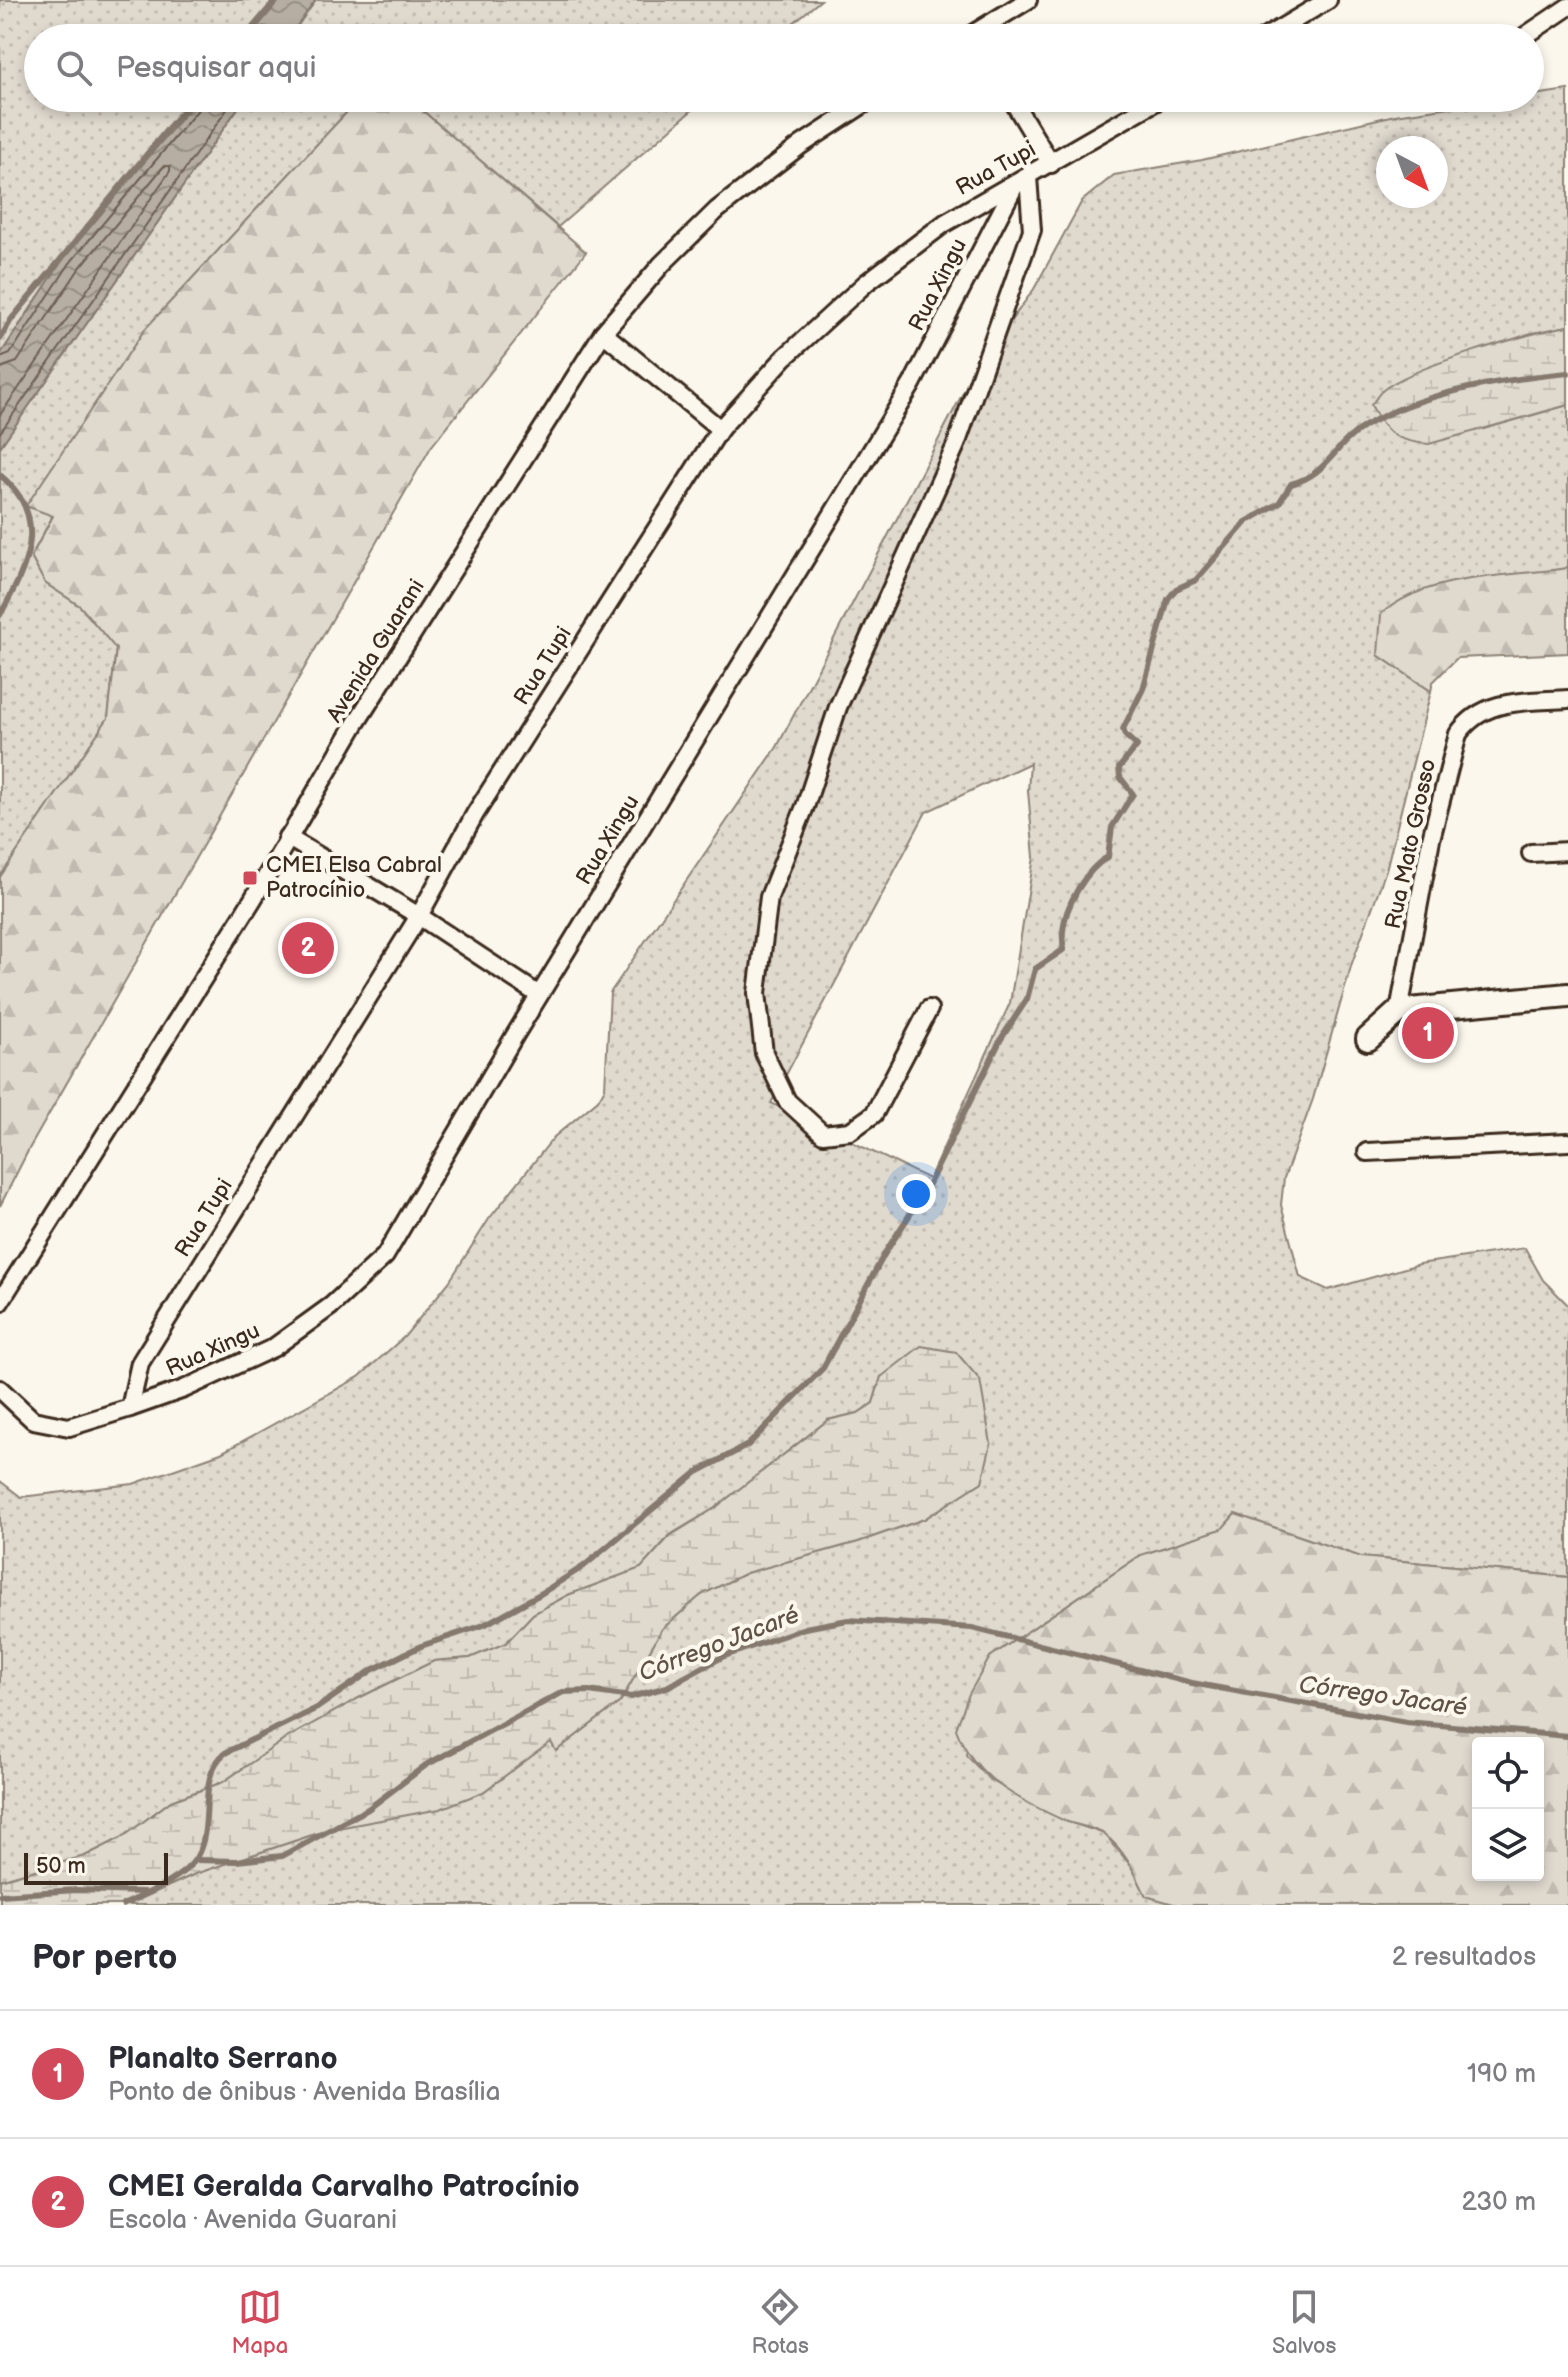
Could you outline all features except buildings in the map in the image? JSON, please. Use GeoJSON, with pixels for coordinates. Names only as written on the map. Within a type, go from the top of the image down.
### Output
{"type":"FeatureCollection","features":[{"type":"Feature","properties":{"kind":"street"},"geometry":{"type":"LineString","coordinates":[[991,24],[1028,0]]}},
{"type":"Feature","properties":{"kind":"street"},"geometry":{"type":"LineString","coordinates":[[1288,24],[1328,0]]}},
{"type":"Feature","properties":{"kind":"street"},"geometry":{"type":"LineString","coordinates":[[1543,24],[1568,7]]}},
{"type":"Feature","properties":{"kind":"street","name":"Avenida Guarani"},"geometry":{"type":"LineString","coordinates":[[0,1302],[603,333],[662,264],[717,210],[801,145],[852,112]]}},
{"type":"Feature","properties":{"kind":"street"},"geometry":{"type":"LineString","coordinates":[[1019,112],[1051,164]]}},
{"type":"Feature","properties":{"kind":"street","name":"Rua Tupi"},"geometry":{"type":"LineString","coordinates":[[130,1408],[140,1363],[419,916],[475,814],[720,429],[785,357],[866,283],[945,223],[1138,112]]}},
{"type":"Feature","properties":{"kind":"street"},"geometry":{"type":"LineString","coordinates":[[929,1009],[874,1114],[850,1131],[823,1134],[787,1101],[764,1053],[757,993],[769,897],[806,804],[838,707],[956,445],[1032,230],[1022,181]]}},
{"type":"Feature","properties":{"kind":"street","name":"Rua Xingu"},"geometry":{"type":"LineString","coordinates":[[130,1408],[184,1389],[273,1348],[331,1306],[385,1256],[539,995],[912,384],[1022,181]]}},
{"type":"Feature","properties":{"kind":"street"},"geometry":{"type":"LineString","coordinates":[[603,333],[720,429]]}},
{"type":"Feature","properties":{"kind":"street","name":"Rua Mato Grosso"},"geometry":{"type":"LineString","coordinates":[[1399,1011],[1431,839],[1458,734],[1467,722],[1494,704],[1568,699]]}},
{"type":"Feature","properties":{"kind":"street"},"geometry":{"type":"LineString","coordinates":[[287,837],[419,916],[539,995]]}},
{"type":"Feature","properties":{"kind":"street"},"geometry":{"type":"LineString","coordinates":[[1531,853],[1568,851]]}},
{"type":"Feature","properties":{"kind":"street"},"geometry":{"type":"LineString","coordinates":[[1368,1039],[1399,1011],[1568,995]]}},
{"type":"Feature","properties":{"kind":"street"},"geometry":{"type":"LineString","coordinates":[[1367,1152],[1568,1142]]}},
{"type":"Feature","properties":{"kind":"street"},"geometry":{"type":"LineString","coordinates":[[0,1389],[33,1420],[69,1427],[130,1408]]}},
{"type":"Feature","properties":{"kind":"green space"},"geometry":{"type":"Polygon","coordinates":[[[0,0],[280,0],[260,24],[24,24],[24,112],[186,112],[64,258],[0,355],[0,0]]]}},
{"type":"Feature","properties":{"kind":"green space"},"geometry":{"type":"Polygon","coordinates":[[[316,0],[821,0],[792,24],[299,24],[316,0]]]}},
{"type":"Feature","properties":{"kind":"green space"},"geometry":{"type":"Polygon","coordinates":[[[1568,90],[1568,326],[1528,334],[1483,351],[1484,429],[1568,405],[1568,568],[1428,589],[1378,655],[1431,691],[1386,870],[1352,963],[1313,1099],[1284,1178],[1281,1205],[1300,1277],[1328,1290],[1419,1264],[1525,1248],[1543,1280],[1568,1305],[1568,1577],[1361,1557],[1235,1514],[1222,1529],[1141,1555],[990,1657],[966,1755],[990,1780],[1066,1821],[1105,1834],[1132,1867],[1146,1896],[1177,1905],[127,1905],[195,1874],[327,1830],[483,1792],[551,1741],[556,1751],[620,1702],[662,1629],[701,1595],[746,1573],[858,1542],[924,1519],[981,1482],[881,1377],[873,1403],[858,1413],[828,1420],[715,1508],[670,1535],[641,1568],[568,1595],[533,1614],[506,1643],[470,1658],[434,1661],[359,1698],[287,1738],[223,1782],[171,1801],[123,1837],[85,1856],[0,1880],[0,1481],[21,1497],[133,1484],[221,1453],[359,1377],[405,1336],[449,1282],[489,1219],[554,1137],[598,1100],[605,1088],[610,993],[777,747],[975,370],[1034,289],[1082,201],[1114,175],[1202,160],[1395,115],[1416,112],[1544,112],[1544,93],[1568,90]],[[1030,763],[926,812],[771,1103],[929,1179],[1010,1003],[1034,857],[1028,791],[1030,763]]]}},
{"type":"Feature","properties":{"kind":"green space"},"geometry":{"type":"Polygon","coordinates":[[[235,112],[347,112],[145,329],[27,506],[53,515],[31,557],[45,583],[80,606],[116,648],[108,718],[0,877],[0,447],[235,112]]]}},
{"type":"Feature","properties":{"kind":"green space"},"geometry":{"type":"Polygon","coordinates":[[[347,112],[424,112],[586,252],[431,447],[29,1149],[0,1206],[0,877],[108,718],[116,649],[80,606],[45,583],[31,557],[53,516],[26,506],[145,329],[347,112]]]}},
{"type":"Feature","properties":{"kind":"green space"},"geometry":{"type":"Polygon","coordinates":[[[424,112],[690,112],[558,227],[424,112]]]}},
{"type":"Feature","properties":{"kind":"green space"},"geometry":{"type":"Polygon","coordinates":[[[1568,326],[1568,405],[1429,444],[1408,441],[1393,434],[1371,405],[1382,391],[1417,372],[1500,343],[1568,326]]]}},
{"type":"Feature","properties":{"kind":"green space"},"geometry":{"type":"Polygon","coordinates":[[[1568,568],[1568,653],[1457,658],[1433,682],[1431,691],[1378,655],[1381,614],[1400,601],[1422,591],[1470,579],[1568,568]]]}},
{"type":"Feature","properties":{"kind":"green space"},"geometry":{"type":"Polygon","coordinates":[[[921,1346],[956,1352],[980,1380],[991,1444],[982,1482],[924,1519],[858,1542],[746,1573],[701,1595],[662,1629],[620,1702],[556,1751],[551,1742],[483,1792],[440,1809],[327,1830],[195,1874],[127,1905],[0,1905],[0,1880],[85,1856],[123,1837],[171,1801],[223,1782],[287,1738],[359,1698],[434,1661],[470,1658],[506,1643],[533,1614],[568,1595],[641,1568],[670,1536],[715,1508],[828,1420],[858,1413],[873,1403],[881,1377],[921,1346]]]}},
{"type":"Feature","properties":{"kind":"green space"},"geometry":{"type":"Polygon","coordinates":[[[1235,1514],[1361,1557],[1568,1577],[1568,1905],[1177,1905],[1146,1896],[1124,1855],[1105,1835],[1065,1821],[1000,1786],[974,1761],[956,1729],[969,1694],[990,1657],[1141,1555],[1222,1529],[1235,1514]]]}},
{"type":"Feature","properties":{"kind":"water"},"geometry":{"type":"Polygon","coordinates":[[[280,0],[316,0],[298,24],[260,24],[280,0]]]}},
{"type":"Feature","properties":{"kind":"water"},"geometry":{"type":"Polygon","coordinates":[[[186,112],[235,112],[0,447],[0,355],[64,258],[186,112]]]}},
{"type":"Feature","properties":{"kind":"waterway"},"geometry":{"type":"LineString","coordinates":[[256,24],[276,0]]}},
{"type":"Feature","properties":{"kind":"waterway"},"geometry":{"type":"LineString","coordinates":[[0,339],[11,320],[182,112]]}},
{"type":"Feature","properties":{"kind":"waterway"},"geometry":{"type":"LineString","coordinates":[[123,1905],[173,1879],[196,1858],[205,1831],[211,1775],[225,1753],[317,1708],[372,1670],[421,1646],[484,1625],[584,1566],[697,1472],[748,1445],[823,1368],[885,1253],[927,1188],[1001,1039],[1027,999],[1035,969],[1063,950],[1065,921],[1078,889],[1092,870],[1108,857],[1112,827],[1133,794],[1120,777],[1119,768],[1137,746],[1123,729],[1143,689],[1168,599],[1176,589],[1196,580],[1246,522],[1279,503],[1291,484],[1314,474],[1365,426],[1387,414],[1437,396],[1491,383],[1568,373]]}},
{"type":"Feature","properties":{"kind":"waterway"},"geometry":{"type":"LineString","coordinates":[[0,475],[16,491],[30,525],[26,560],[0,615]]}},
{"type":"Feature","properties":{"kind":"waterway","name":"Córrego Jacaré"},"geometry":{"type":"LineString","coordinates":[[195,1860],[237,1861],[282,1856],[368,1809],[426,1765],[563,1692],[589,1691],[631,1697],[667,1687],[722,1657],[805,1628],[848,1620],[972,1628],[1192,1683],[1406,1722],[1568,1736]]}},
{"type":"Feature","properties":{"kind":"waterway"},"geometry":{"type":"LineString","coordinates":[[0,1895],[76,1890],[143,1892]]}},
{"type":"Feature","properties":{"kind":"place","name":"CMEI Elsa Cabral Patrocínio"},"geometry":{"type":"Point","coordinates":[250,878]}},
{"type":"Feature","properties":{"kind":"place","name":"CMEI Geralda Carvalho Patrocínio"},"geometry":{"type":"Point","coordinates":[308,948]}},
{"type":"Feature","properties":{"kind":"place","name":"Planalto Serrano"},"geometry":{"type":"Point","coordinates":[1428,1033]}}]}
